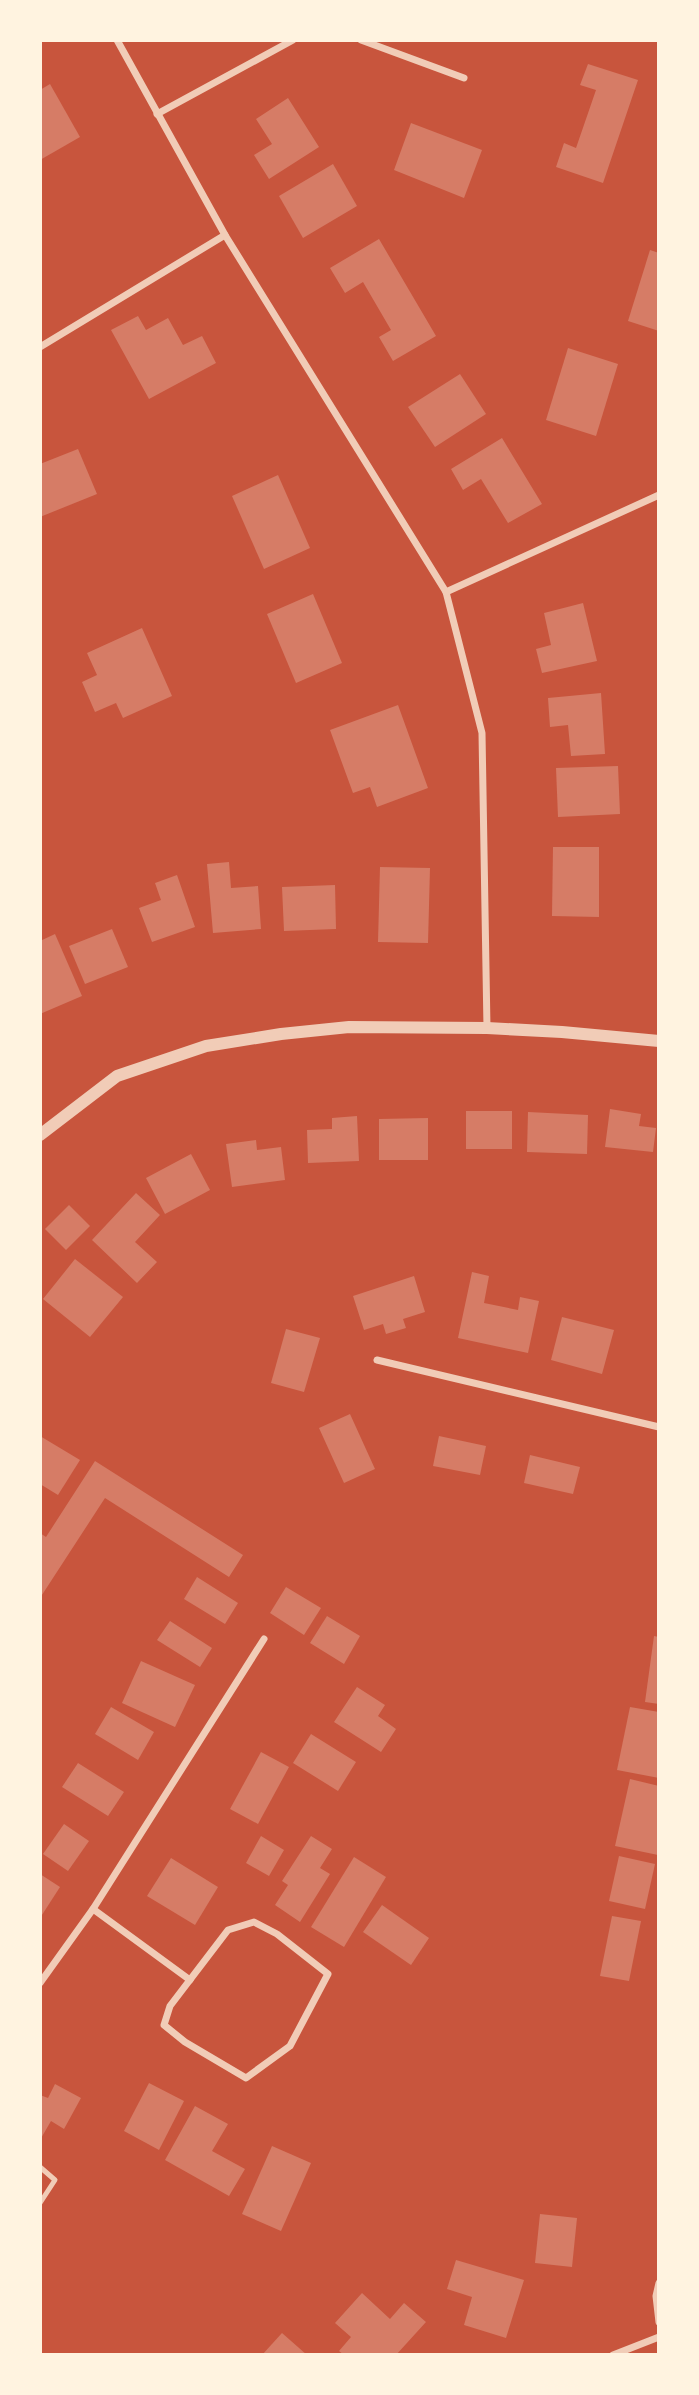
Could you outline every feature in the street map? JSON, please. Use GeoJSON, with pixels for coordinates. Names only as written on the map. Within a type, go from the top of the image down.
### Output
{"type":"FeatureCollection","features":[{"type":"Feature","properties":{"kind":"street"},"geometry":{"type":"LineString","coordinates":[[117,40],[225,235],[446,592],[482,733],[487,1028]]}},
{"type":"Feature","properties":{"kind":"street"},"geometry":{"type":"LineString","coordinates":[[157,114],[293,40]]}},
{"type":"Feature","properties":{"kind":"street"},"geometry":{"type":"LineString","coordinates":[[361,40],[464,78]]}},
{"type":"Feature","properties":{"kind":"street"},"geometry":{"type":"LineString","coordinates":[[40,347],[225,235]]}},
{"type":"Feature","properties":{"kind":"street"},"geometry":{"type":"LineString","coordinates":[[446,592],[659,495]]}},
{"type":"Feature","properties":{"kind":"street"},"geometry":{"type":"LineString","coordinates":[[40,1135],[117,1076],[206,1046],[281,1034],[349,1027],[487,1028],[659,1041]]}},
{"type":"Feature","properties":{"kind":"street"},"geometry":{"type":"LineString","coordinates":[[377,1360],[659,1427]]}},
{"type":"Feature","properties":{"kind":"street"},"geometry":{"type":"LineString","coordinates":[[40,1983],[93,1909],[264,1639]]}},
{"type":"Feature","properties":{"kind":"street"},"geometry":{"type":"LineString","coordinates":[[93,1909],[190,1980]]}},
{"type":"Feature","properties":{"kind":"street"},"geometry":{"type":"LineString","coordinates":[[254,1922],[277,1934],[328,1974],[290,2046],[246,2078],[185,2042],[164,2025],[170,2006],[190,1980],[228,1930],[254,1922]]}},
{"type":"Feature","properties":{"kind":"street"},"geometry":{"type":"LineString","coordinates":[[659,2283],[656,2296],[659,2322]]}},
{"type":"Feature","properties":{"kind":"street"},"geometry":{"type":"LineString","coordinates":[[613,2355],[659,2337]]}},
{"type":"Feature","properties":{"kind":"lane"},"geometry":{"type":"LineString","coordinates":[[40,2167],[55,2180],[40,2203]]}},
{"type":"Feature","properties":{"kind":"building"},"geometry":{"type":"Polygon","coordinates":[[[588,64],[638,80],[603,183],[556,167],[564,143],[576,148],[596,90],[580,85],[588,64]]]}},
{"type":"Feature","properties":{"kind":"building"},"geometry":{"type":"Polygon","coordinates":[[[50,84],[80,137],[40,160],[40,90],[50,84]]]}},
{"type":"Feature","properties":{"kind":"building"},"geometry":{"type":"Polygon","coordinates":[[[288,98],[319,147],[269,179],[254,155],[272,144],[256,119],[288,98]]]}},
{"type":"Feature","properties":{"kind":"building"},"geometry":{"type":"Polygon","coordinates":[[[411,123],[482,150],[464,198],[394,170],[411,123]]]}},
{"type":"Feature","properties":{"kind":"building"},"geometry":{"type":"Polygon","coordinates":[[[333,164],[357,206],[303,238],[279,196],[333,164]]]}},
{"type":"Feature","properties":{"kind":"building"},"geometry":{"type":"Polygon","coordinates":[[[379,239],[436,336],[393,361],[379,337],[391,330],[363,282],[345,293],[330,268],[379,239]]]}},
{"type":"Feature","properties":{"kind":"building"},"geometry":{"type":"Polygon","coordinates":[[[650,250],[659,253],[659,331],[628,321],[650,250]]]}},
{"type":"Feature","properties":{"kind":"building"},"geometry":{"type":"Polygon","coordinates":[[[138,316],[146,330],[168,318],[183,345],[202,336],[216,363],[149,399],[111,330],[138,316]]]}},
{"type":"Feature","properties":{"kind":"building"},"geometry":{"type":"Polygon","coordinates":[[[568,348],[618,364],[596,436],[546,420],[568,348]]]}},
{"type":"Feature","properties":{"kind":"building"},"geometry":{"type":"Polygon","coordinates":[[[460,374],[486,414],[435,447],[408,407],[460,374]]]}},
{"type":"Feature","properties":{"kind":"building"},"geometry":{"type":"Polygon","coordinates":[[[502,438],[542,504],[508,523],[481,479],[463,490],[451,469],[502,438]]]}},
{"type":"Feature","properties":{"kind":"building"},"geometry":{"type":"Polygon","coordinates":[[[78,449],[97,494],[40,517],[40,464],[78,449]]]}},
{"type":"Feature","properties":{"kind":"building"},"geometry":{"type":"Polygon","coordinates":[[[278,475],[310,548],[264,569],[232,496],[278,475]]]}},
{"type":"Feature","properties":{"kind":"building"},"geometry":{"type":"Polygon","coordinates":[[[313,594],[342,663],[296,683],[267,614],[313,594]]]}},
{"type":"Feature","properties":{"kind":"building"},"geometry":{"type":"Polygon","coordinates":[[[583,603],[597,661],[542,673],[536,649],[551,645],[544,613],[583,603]]]}},
{"type":"Feature","properties":{"kind":"building"},"geometry":{"type":"Polygon","coordinates":[[[142,628],[172,696],[123,718],[116,703],[95,712],[82,682],[97,675],[87,653],[142,628]]]}},
{"type":"Feature","properties":{"kind":"building"},"geometry":{"type":"Polygon","coordinates":[[[601,693],[605,754],[571,756],[568,725],[550,727],[548,698],[601,693]]]}},
{"type":"Feature","properties":{"kind":"building"},"geometry":{"type":"Polygon","coordinates":[[[398,705],[428,788],[377,807],[370,787],[353,793],[330,730],[398,705]]]}},
{"type":"Feature","properties":{"kind":"building"},"geometry":{"type":"Polygon","coordinates":[[[618,766],[620,814],[558,817],[556,768],[618,766]]]}},
{"type":"Feature","properties":{"kind":"building"},"geometry":{"type":"Polygon","coordinates":[[[553,847],[599,847],[599,917],[552,916],[553,847]]]}},
{"type":"Feature","properties":{"kind":"building"},"geometry":{"type":"Polygon","coordinates":[[[229,862],[231,888],[258,886],[261,929],[213,933],[207,864],[229,862]]]}},
{"type":"Feature","properties":{"kind":"building"},"geometry":{"type":"Polygon","coordinates":[[[380,867],[430,868],[428,943],[378,942],[380,867]]]}},
{"type":"Feature","properties":{"kind":"building"},"geometry":{"type":"Polygon","coordinates":[[[177,875],[195,927],[152,942],[139,908],[161,900],[155,883],[177,875]]]}},
{"type":"Feature","properties":{"kind":"building"},"geometry":{"type":"Polygon","coordinates":[[[335,885],[336,929],[284,931],[282,887],[335,885]]]}},
{"type":"Feature","properties":{"kind":"building"},"geometry":{"type":"Polygon","coordinates":[[[112,929],[128,967],[85,984],[69,946],[112,929]]]}},
{"type":"Feature","properties":{"kind":"building"},"geometry":{"type":"Polygon","coordinates":[[[55,934],[82,996],[40,1014],[40,941],[55,934]]]}},
{"type":"Feature","properties":{"kind":"building"},"geometry":{"type":"Polygon","coordinates":[[[610,1109],[641,1114],[639,1126],[656,1128],[653,1152],[605,1147],[610,1109]]]}},
{"type":"Feature","properties":{"kind":"building"},"geometry":{"type":"Polygon","coordinates":[[[466,1111],[512,1111],[512,1149],[466,1149],[466,1111]]]}},
{"type":"Feature","properties":{"kind":"building"},"geometry":{"type":"Polygon","coordinates":[[[528,1112],[588,1115],[587,1154],[527,1152],[528,1112]]]}},
{"type":"Feature","properties":{"kind":"building"},"geometry":{"type":"Polygon","coordinates":[[[357,1116],[359,1161],[308,1163],[307,1130],[332,1129],[332,1118],[357,1116]]]}},
{"type":"Feature","properties":{"kind":"building"},"geometry":{"type":"Polygon","coordinates":[[[428,1118],[428,1160],[379,1160],[379,1119],[428,1118]]]}},
{"type":"Feature","properties":{"kind":"building"},"geometry":{"type":"Polygon","coordinates":[[[256,1140],[257,1150],[281,1147],[285,1180],[232,1187],[226,1144],[256,1140]]]}},
{"type":"Feature","properties":{"kind":"building"},"geometry":{"type":"Polygon","coordinates":[[[191,1154],[210,1190],[165,1214],[146,1178],[191,1154]]]}},
{"type":"Feature","properties":{"kind":"building"},"geometry":{"type":"Polygon","coordinates":[[[136,1193],[160,1215],[135,1242],[157,1262],[137,1283],[92,1240],[136,1193]]]}},
{"type":"Feature","properties":{"kind":"building"},"geometry":{"type":"Polygon","coordinates":[[[69,1205],[90,1226],[66,1250],[45,1229],[69,1205]]]}},
{"type":"Feature","properties":{"kind":"building"},"geometry":{"type":"Polygon","coordinates":[[[75,1259],[123,1297],[90,1337],[43,1299],[75,1259]]]}},
{"type":"Feature","properties":{"kind":"building"},"geometry":{"type":"Polygon","coordinates":[[[472,1272],[489,1276],[484,1303],[518,1310],[520,1297],[539,1301],[528,1353],[458,1338],[472,1272]]]}},
{"type":"Feature","properties":{"kind":"building"},"geometry":{"type":"Polygon","coordinates":[[[414,1276],[425,1312],[403,1319],[406,1328],[386,1334],[383,1324],[364,1330],[353,1296],[414,1276]]]}},
{"type":"Feature","properties":{"kind":"building"},"geometry":{"type":"Polygon","coordinates":[[[562,1317],[614,1330],[602,1374],[551,1360],[562,1317]]]}},
{"type":"Feature","properties":{"kind":"building"},"geometry":{"type":"Polygon","coordinates":[[[286,1329],[320,1338],[304,1392],[271,1383],[286,1329]]]}},
{"type":"Feature","properties":{"kind":"building"},"geometry":{"type":"Polygon","coordinates":[[[350,1414],[375,1469],[344,1483],[319,1428],[350,1414]]]}},
{"type":"Feature","properties":{"kind":"building"},"geometry":{"type":"Polygon","coordinates":[[[40,1436],[80,1460],[58,1495],[40,1484],[40,1436]]]}},
{"type":"Feature","properties":{"kind":"building"},"geometry":{"type":"Polygon","coordinates":[[[439,1436],[486,1446],[480,1475],[433,1466],[439,1436]]]}},
{"type":"Feature","properties":{"kind":"building"},"geometry":{"type":"Polygon","coordinates":[[[530,1455],[580,1467],[573,1494],[524,1483],[530,1455]]]}},
{"type":"Feature","properties":{"kind":"building"},"geometry":{"type":"Polygon","coordinates":[[[95,1461],[243,1555],[229,1577],[105,1498],[40,1598],[40,1533],[46,1537],[95,1461]]]}},
{"type":"Feature","properties":{"kind":"building"},"geometry":{"type":"Polygon","coordinates":[[[197,1577],[238,1603],[225,1624],[184,1599],[197,1577]]]}},
{"type":"Feature","properties":{"kind":"building"},"geometry":{"type":"Polygon","coordinates":[[[286,1587],[321,1608],[304,1635],[270,1613],[286,1587]]]}},
{"type":"Feature","properties":{"kind":"building"},"geometry":{"type":"Polygon","coordinates":[[[327,1616],[360,1636],[344,1664],[310,1643],[327,1616]]]}},
{"type":"Feature","properties":{"kind":"building"},"geometry":{"type":"Polygon","coordinates":[[[170,1621],[212,1648],[200,1667],[157,1640],[170,1621]]]}},
{"type":"Feature","properties":{"kind":"building"},"geometry":{"type":"Polygon","coordinates":[[[654,1636],[659,1637],[659,1704],[645,1702],[654,1636]]]}},
{"type":"Feature","properties":{"kind":"building"},"geometry":{"type":"Polygon","coordinates":[[[141,1661],[195,1685],[175,1727],[122,1703],[141,1661]]]}},
{"type":"Feature","properties":{"kind":"building"},"geometry":{"type":"Polygon","coordinates":[[[357,1687],[385,1705],[378,1716],[396,1729],[381,1752],[334,1722],[357,1687]]]}},
{"type":"Feature","properties":{"kind":"building"},"geometry":{"type":"Polygon","coordinates":[[[111,1707],[154,1732],[138,1760],[95,1734],[111,1707]]]}},
{"type":"Feature","properties":{"kind":"building"},"geometry":{"type":"Polygon","coordinates":[[[630,1707],[659,1712],[659,1778],[617,1770],[630,1707]]]}},
{"type":"Feature","properties":{"kind":"building"},"geometry":{"type":"Polygon","coordinates":[[[311,1734],[356,1762],[338,1791],[293,1763],[311,1734]]]}},
{"type":"Feature","properties":{"kind":"building"},"geometry":{"type":"Polygon","coordinates":[[[261,1752],[289,1767],[258,1824],[230,1809],[261,1752]]]}},
{"type":"Feature","properties":{"kind":"building"},"geometry":{"type":"Polygon","coordinates":[[[78,1763],[124,1792],[108,1816],[62,1787],[78,1763]]]}},
{"type":"Feature","properties":{"kind":"building"},"geometry":{"type":"Polygon","coordinates":[[[630,1779],[659,1786],[658,1855],[615,1846],[630,1779]]]}},
{"type":"Feature","properties":{"kind":"building"},"geometry":{"type":"Polygon","coordinates":[[[64,1824],[89,1841],[68,1871],[43,1854],[64,1824]]]}},
{"type":"Feature","properties":{"kind":"building"},"geometry":{"type":"Polygon","coordinates":[[[261,1836],[284,1850],[269,1876],[246,1863],[261,1836]]]}},
{"type":"Feature","properties":{"kind":"building"},"geometry":{"type":"Polygon","coordinates":[[[311,1836],[332,1849],[320,1868],[330,1874],[300,1922],[275,1905],[288,1885],[282,1881],[311,1836]]]}},
{"type":"Feature","properties":{"kind":"building"},"geometry":{"type":"Polygon","coordinates":[[[619,1856],[655,1864],[645,1909],[609,1901],[619,1856]]]}},
{"type":"Feature","properties":{"kind":"building"},"geometry":{"type":"Polygon","coordinates":[[[354,1857],[386,1877],[344,1947],[311,1927],[354,1857]]]}},
{"type":"Feature","properties":{"kind":"building"},"geometry":{"type":"Polygon","coordinates":[[[171,1858],[218,1887],[195,1925],[147,1896],[171,1858]]]}},
{"type":"Feature","properties":{"kind":"building"},"geometry":{"type":"Polygon","coordinates":[[[40,1874],[60,1887],[40,1918],[40,1874]]]}},
{"type":"Feature","properties":{"kind":"building"},"geometry":{"type":"Polygon","coordinates":[[[382,1905],[429,1938],[411,1965],[363,1932],[382,1905]]]}},
{"type":"Feature","properties":{"kind":"building"},"geometry":{"type":"Polygon","coordinates":[[[612,1916],[641,1921],[629,1981],[600,1976],[612,1916]]]}},
{"type":"Feature","properties":{"kind":"building"},"geometry":{"type":"Polygon","coordinates":[[[149,2083],[184,2101],[159,2150],[124,2131],[149,2083]]]}},
{"type":"Feature","properties":{"kind":"building"},"geometry":{"type":"Polygon","coordinates":[[[55,2084],[81,2098],[64,2129],[51,2121],[40,2140],[40,2095],[48,2098],[55,2084]]]}},
{"type":"Feature","properties":{"kind":"building"},"geometry":{"type":"Polygon","coordinates":[[[195,2106],[228,2124],[212,2151],[245,2169],[229,2196],[165,2160],[195,2106]]]}},
{"type":"Feature","properties":{"kind":"building"},"geometry":{"type":"Polygon","coordinates":[[[272,2146],[311,2163],[281,2231],[242,2214],[272,2146]]]}},
{"type":"Feature","properties":{"kind":"building"},"geometry":{"type":"Polygon","coordinates":[[[540,2214],[577,2218],[572,2267],[535,2263],[540,2214]]]}},
{"type":"Feature","properties":{"kind":"building"},"geometry":{"type":"Polygon","coordinates":[[[456,2260],[524,2280],[506,2338],[464,2325],[472,2297],[447,2289],[456,2260]]]}},
{"type":"Feature","properties":{"kind":"building"},"geometry":{"type":"Polygon","coordinates":[[[362,2293],[390,2319],[404,2303],[426,2322],[396,2355],[344,2355],[339,2351],[351,2337],[335,2323],[362,2293]]]}},
{"type":"Feature","properties":{"kind":"building"},"geometry":{"type":"Polygon","coordinates":[[[282,2333],[307,2355],[262,2355],[282,2333]]]}}]}
